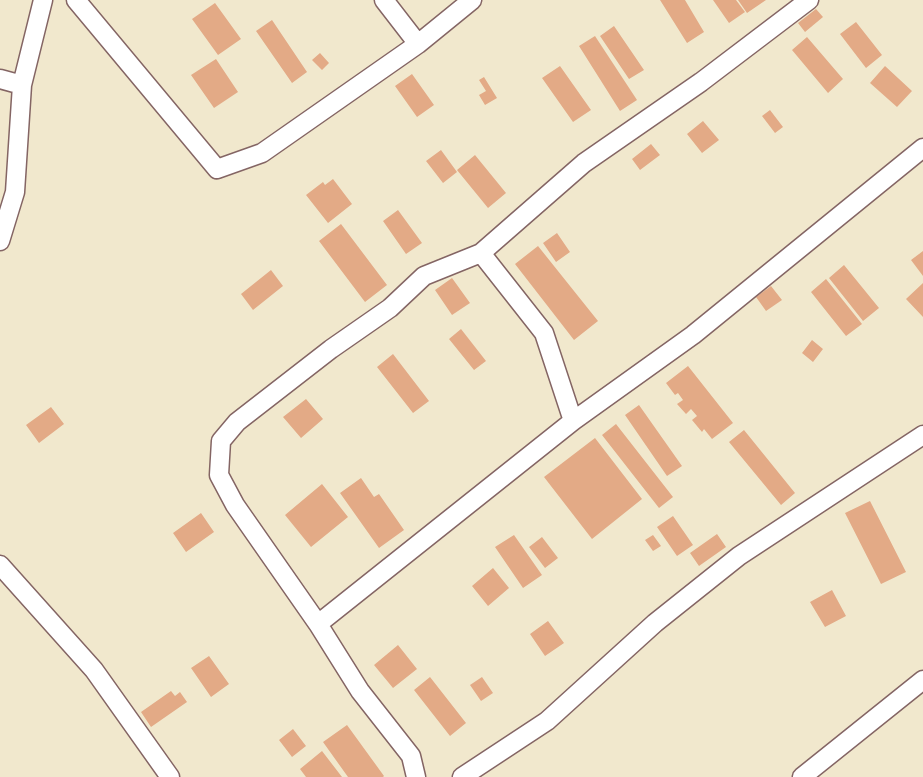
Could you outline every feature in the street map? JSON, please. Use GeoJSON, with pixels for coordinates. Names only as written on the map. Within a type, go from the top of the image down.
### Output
{"type":"FeatureCollection","features":[{"type":"Feature","properties":{"kind":"street"},"geometry":{"type":"LineString","coordinates":[[0,241],[15,192],[23,85],[43,0]]}},
{"type":"Feature","properties":{"kind":"street"},"geometry":{"type":"LineString","coordinates":[[76,0],[217,169],[262,153],[418,44],[472,0]]}},
{"type":"Feature","properties":{"kind":"street"},"geometry":{"type":"LineString","coordinates":[[384,0],[418,44]]}},
{"type":"Feature","properties":{"kind":"street"},"geometry":{"type":"LineString","coordinates":[[416,777],[411,756],[360,691],[318,624],[235,505],[219,475],[221,441],[237,422],[331,349],[390,308],[424,275],[481,253],[584,163],[701,82],[809,0]]}},
{"type":"Feature","properties":{"kind":"street"},"geometry":{"type":"LineString","coordinates":[[0,79],[23,85]]}},
{"type":"Feature","properties":{"kind":"street"},"geometry":{"type":"LineString","coordinates":[[318,624],[573,421],[693,335],[923,148]]}},
{"type":"Feature","properties":{"kind":"street"},"geometry":{"type":"LineString","coordinates":[[481,253],[544,333],[573,421]]}},
{"type":"Feature","properties":{"kind":"street"},"geometry":{"type":"LineString","coordinates":[[463,777],[547,721],[655,623],[739,556],[923,435]]}},
{"type":"Feature","properties":{"kind":"street"},"geometry":{"type":"LineString","coordinates":[[0,565],[94,670],[170,777]]}},
{"type":"Feature","properties":{"kind":"street"},"geometry":{"type":"LineString","coordinates":[[803,777],[923,680]]}},
{"type":"Feature","properties":{"kind":"building"},"geometry":{"type":"Polygon","coordinates":[[[660,0],[685,0],[704,32],[687,43],[660,0]]]}},
{"type":"Feature","properties":{"kind":"building"},"geometry":{"type":"Polygon","coordinates":[[[713,0],[736,0],[745,12],[729,23],[713,0]]]}},
{"type":"Feature","properties":{"kind":"building"},"geometry":{"type":"Polygon","coordinates":[[[738,0],[766,0],[747,13],[738,0]]]}},
{"type":"Feature","properties":{"kind":"building"},"geometry":{"type":"Polygon","coordinates":[[[215,3],[241,39],[218,55],[192,19],[215,3]]]}},
{"type":"Feature","properties":{"kind":"building"},"geometry":{"type":"Polygon","coordinates":[[[816,9],[823,17],[805,32],[798,23],[816,9]]]}},
{"type":"Feature","properties":{"kind":"building"},"geometry":{"type":"Polygon","coordinates":[[[272,20],[307,72],[292,83],[256,31],[272,20]]]}},
{"type":"Feature","properties":{"kind":"building"},"geometry":{"type":"Polygon","coordinates":[[[856,22],[882,55],[866,68],[840,34],[856,22]]]}},
{"type":"Feature","properties":{"kind":"building"},"geometry":{"type":"Polygon","coordinates":[[[614,26],[644,70],[629,79],[600,36],[614,26]]]}},
{"type":"Feature","properties":{"kind":"building"},"geometry":{"type":"Polygon","coordinates":[[[595,36],[637,100],[620,111],[579,46],[595,36]]]}},
{"type":"Feature","properties":{"kind":"building"},"geometry":{"type":"Polygon","coordinates":[[[807,37],[843,79],[828,93],[792,50],[807,37]]]}},
{"type":"Feature","properties":{"kind":"building"},"geometry":{"type":"Polygon","coordinates":[[[320,53],[329,63],[322,70],[312,60],[320,53]]]}},
{"type":"Feature","properties":{"kind":"building"},"geometry":{"type":"Polygon","coordinates":[[[216,59],[238,92],[214,108],[191,75],[216,59]]]}},
{"type":"Feature","properties":{"kind":"building"},"geometry":{"type":"Polygon","coordinates":[[[560,66],[591,110],[573,122],[542,78],[560,66]]]}},
{"type":"Feature","properties":{"kind":"building"},"geometry":{"type":"Polygon","coordinates":[[[885,66],[912,91],[897,107],[870,83],[885,66]]]}},
{"type":"Feature","properties":{"kind":"building"},"geometry":{"type":"Polygon","coordinates":[[[412,74],[434,105],[417,117],[395,86],[412,74]]]}},
{"type":"Feature","properties":{"kind":"building"},"geometry":{"type":"Polygon","coordinates":[[[484,77],[497,98],[485,105],[479,95],[486,91],[479,80],[484,77]]]}},
{"type":"Feature","properties":{"kind":"building"},"geometry":{"type":"Polygon","coordinates":[[[770,110],[783,127],[775,133],[762,116],[770,110]]]}},
{"type":"Feature","properties":{"kind":"building"},"geometry":{"type":"Polygon","coordinates":[[[703,121],[719,140],[702,153],[687,134],[703,121]]]}},
{"type":"Feature","properties":{"kind":"building"},"geometry":{"type":"Polygon","coordinates":[[[651,144],[660,155],[640,170],[632,159],[651,144]]]}},
{"type":"Feature","properties":{"kind":"building"},"geometry":{"type":"Polygon","coordinates":[[[441,150],[457,172],[443,183],[426,161],[441,150]]]}},
{"type":"Feature","properties":{"kind":"building"},"geometry":{"type":"Polygon","coordinates":[[[475,155],[506,193],[488,208],[457,170],[475,155]]]}},
{"type":"Feature","properties":{"kind":"building"},"geometry":{"type":"Polygon","coordinates":[[[333,179],[352,204],[328,223],[306,195],[323,182],[325,185],[333,179]]]}},
{"type":"Feature","properties":{"kind":"building"},"geometry":{"type":"Polygon","coordinates":[[[398,210],[422,243],[406,254],[383,221],[398,210]]]}},
{"type":"Feature","properties":{"kind":"building"},"geometry":{"type":"Polygon","coordinates":[[[341,224],[387,285],[365,302],[319,241],[341,224]]]}},
{"type":"Feature","properties":{"kind":"building"},"geometry":{"type":"Polygon","coordinates":[[[557,233],[570,252],[556,262],[543,243],[557,233]]]}},
{"type":"Feature","properties":{"kind":"building"},"geometry":{"type":"Polygon","coordinates":[[[538,246],[598,321],[574,340],[515,264],[538,246]]]}},
{"type":"Feature","properties":{"kind":"building"},"geometry":{"type":"Polygon","coordinates":[[[923,251],[923,276],[911,260],[923,251]]]}},
{"type":"Feature","properties":{"kind":"building"},"geometry":{"type":"Polygon","coordinates":[[[844,265],[879,308],[863,321],[829,278],[844,265]]]}},
{"type":"Feature","properties":{"kind":"building"},"geometry":{"type":"Polygon","coordinates":[[[271,270],[283,286],[253,310],[241,294],[271,270]]]}},
{"type":"Feature","properties":{"kind":"building"},"geometry":{"type":"Polygon","coordinates":[[[452,278],[470,303],[452,315],[435,290],[452,278]]]}},
{"type":"Feature","properties":{"kind":"building"},"geometry":{"type":"Polygon","coordinates":[[[826,279],[862,324],[846,336],[811,292],[826,279]]]}},
{"type":"Feature","properties":{"kind":"building"},"geometry":{"type":"Polygon","coordinates":[[[923,283],[923,317],[906,299],[923,283]]]}},
{"type":"Feature","properties":{"kind":"building"},"geometry":{"type":"Polygon","coordinates":[[[771,286],[782,300],[766,311],[756,297],[771,286]]]}},
{"type":"Feature","properties":{"kind":"building"},"geometry":{"type":"Polygon","coordinates":[[[461,329],[486,361],[474,370],[449,339],[461,329]]]}},
{"type":"Feature","properties":{"kind":"building"},"geometry":{"type":"Polygon","coordinates":[[[812,340],[823,349],[813,362],[802,353],[812,340]]]}},
{"type":"Feature","properties":{"kind":"building"},"geometry":{"type":"Polygon","coordinates":[[[393,354],[429,401],[413,413],[377,367],[393,354]]]}},
{"type":"Feature","properties":{"kind":"building"},"geometry":{"type":"Polygon","coordinates":[[[688,366],[733,423],[712,439],[692,420],[697,416],[691,409],[686,414],[677,404],[683,400],[678,393],[675,395],[666,383],[688,366]]]}},
{"type":"Feature","properties":{"kind":"building"},"geometry":{"type":"Polygon","coordinates":[[[306,399],[323,419],[301,438],[283,417],[306,399]]]}},
{"type":"Feature","properties":{"kind":"building"},"geometry":{"type":"Polygon","coordinates":[[[639,405],[682,466],[667,476],[625,415],[639,405]]]}},
{"type":"Feature","properties":{"kind":"building"},"geometry":{"type":"Polygon","coordinates":[[[51,407],[64,424],[39,443],[26,425],[51,407]]]}},
{"type":"Feature","properties":{"kind":"building"},"geometry":{"type":"Polygon","coordinates":[[[616,424],[673,497],[659,508],[602,435],[616,424]]]}},
{"type":"Feature","properties":{"kind":"building"},"geometry":{"type":"Polygon","coordinates":[[[744,430],[795,493],[781,505],[729,442],[744,430]]]}},
{"type":"Feature","properties":{"kind":"building"},"geometry":{"type":"Polygon","coordinates":[[[595,438],[642,499],[592,539],[544,477],[595,438]]]}},
{"type":"Feature","properties":{"kind":"building"},"geometry":{"type":"Polygon","coordinates":[[[361,478],[374,497],[379,494],[404,530],[379,548],[340,493],[361,478]]]}},
{"type":"Feature","properties":{"kind":"building"},"geometry":{"type":"Polygon","coordinates":[[[322,484],[348,517],[311,547],[285,515],[322,484]]]}},
{"type":"Feature","properties":{"kind":"building"},"geometry":{"type":"Polygon","coordinates":[[[870,501],[906,572],[881,584],[845,513],[870,501]]]}},
{"type":"Feature","properties":{"kind":"building"},"geometry":{"type":"Polygon","coordinates":[[[201,513],[214,532],[186,552],[173,533],[201,513]]]}},
{"type":"Feature","properties":{"kind":"building"},"geometry":{"type":"Polygon","coordinates":[[[673,516],[693,545],[677,556],[657,527],[673,516]]]}},
{"type":"Feature","properties":{"kind":"building"},"geometry":{"type":"Polygon","coordinates":[[[717,534],[726,547],[699,566],[690,553],[717,534]]]}},
{"type":"Feature","properties":{"kind":"building"},"geometry":{"type":"Polygon","coordinates":[[[514,535],[542,575],[523,588],[495,547],[514,535]]]}},
{"type":"Feature","properties":{"kind":"building"},"geometry":{"type":"Polygon","coordinates":[[[653,535],[661,546],[653,551],[645,540],[653,535]]]}},
{"type":"Feature","properties":{"kind":"building"},"geometry":{"type":"Polygon","coordinates":[[[542,537],[558,558],[545,568],[529,547],[542,537]]]}},
{"type":"Feature","properties":{"kind":"building"},"geometry":{"type":"Polygon","coordinates":[[[493,568],[509,588],[488,606],[472,586],[493,568]]]}},
{"type":"Feature","properties":{"kind":"building"},"geometry":{"type":"Polygon","coordinates":[[[832,590],[846,616],[825,627],[810,602],[832,590]]]}},
{"type":"Feature","properties":{"kind":"building"},"geometry":{"type":"Polygon","coordinates":[[[548,621],[564,643],[545,656],[530,634],[548,621]]]}},
{"type":"Feature","properties":{"kind":"building"},"geometry":{"type":"Polygon","coordinates":[[[398,645],[417,669],[393,688],[374,665],[398,645]]]}},
{"type":"Feature","properties":{"kind":"building"},"geometry":{"type":"Polygon","coordinates":[[[209,656],[229,684],[211,697],[191,668],[209,656]]]}},
{"type":"Feature","properties":{"kind":"building"},"geometry":{"type":"Polygon","coordinates":[[[430,677],[466,723],[450,736],[414,690],[430,677]]]}},
{"type":"Feature","properties":{"kind":"building"},"geometry":{"type":"Polygon","coordinates":[[[482,677],[493,693],[481,701],[470,685],[482,677]]]}},
{"type":"Feature","properties":{"kind":"building"},"geometry":{"type":"Polygon","coordinates":[[[171,691],[175,696],[180,692],[187,702],[151,727],[141,712],[171,691]]]}},
{"type":"Feature","properties":{"kind":"building"},"geometry":{"type":"Polygon","coordinates":[[[347,725],[383,777],[348,777],[323,742],[347,725]]]}},
{"type":"Feature","properties":{"kind":"building"},"geometry":{"type":"Polygon","coordinates":[[[293,729],[306,746],[292,757],[279,740],[293,729]]]}},
{"type":"Feature","properties":{"kind":"building"},"geometry":{"type":"Polygon","coordinates":[[[322,751],[342,777],[306,777],[300,769],[322,751]]]}}]}
